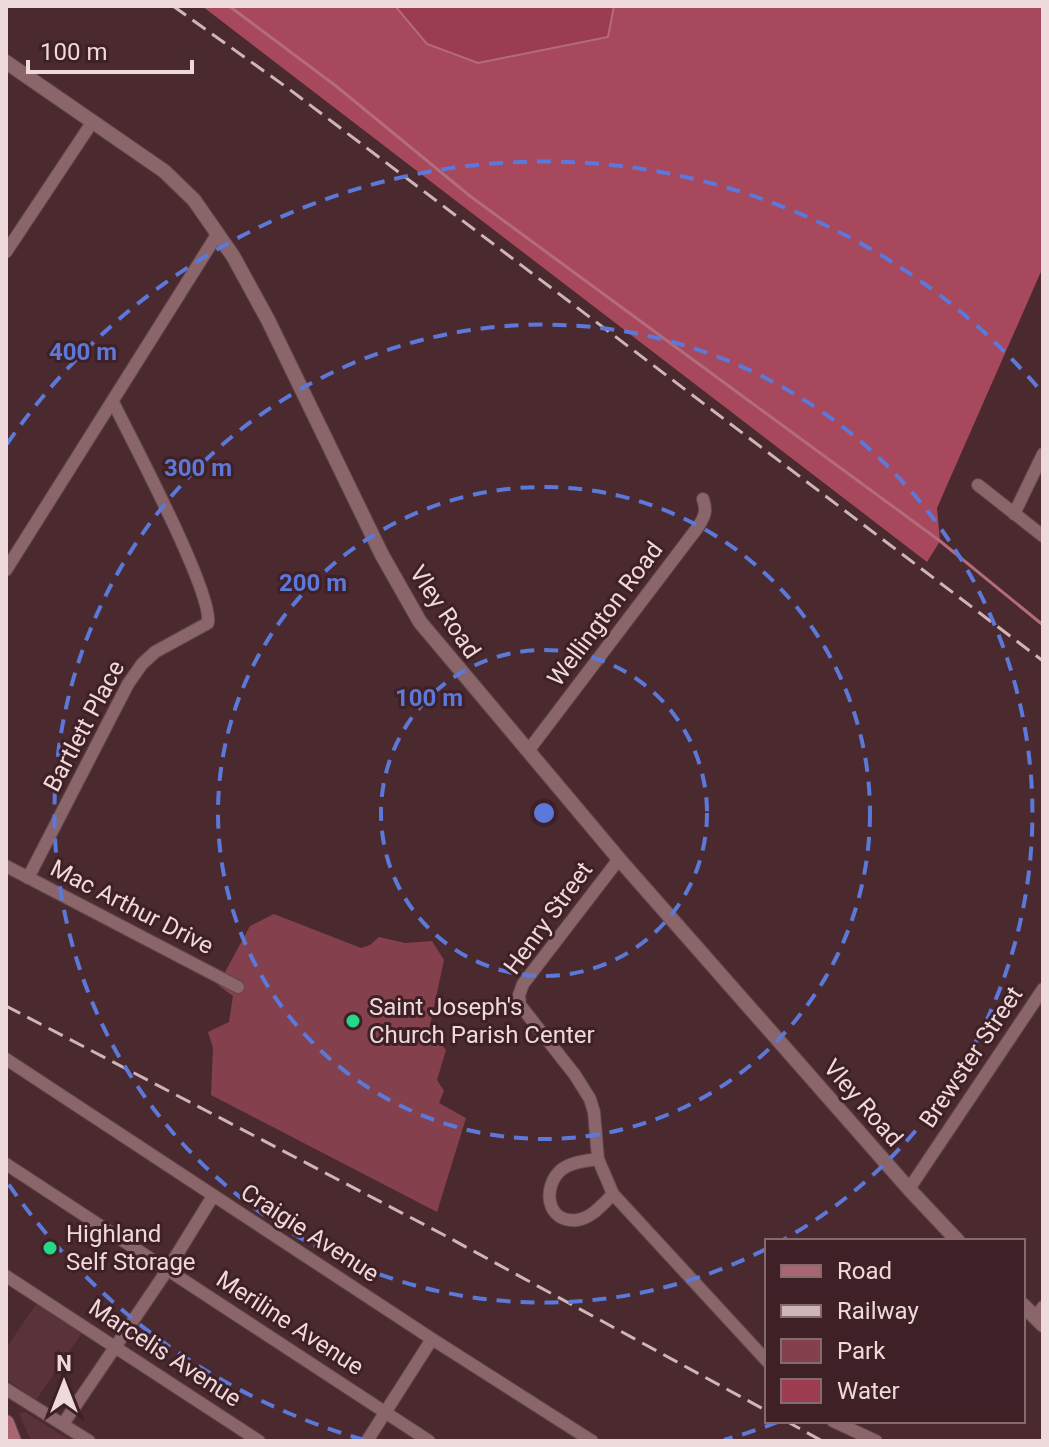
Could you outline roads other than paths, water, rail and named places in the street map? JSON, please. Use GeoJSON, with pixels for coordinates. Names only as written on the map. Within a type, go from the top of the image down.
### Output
{"type":"FeatureCollection","features":[{"type":"Feature","properties":{"kind":"main road"},"geometry":{"type":"LineString","coordinates":[[6,1423],[13,1441]]}},
{"type":"Feature","properties":{"kind":"street","name":"Vley Road"},"geometry":{"type":"LineString","coordinates":[[6,62],[164,171],[194,200],[218,233],[268,320],[382,555],[420,622],[619,859],[955,1238]]}},
{"type":"Feature","properties":{"kind":"street"},"geometry":{"type":"LineString","coordinates":[[6,252],[93,121]]}},
{"type":"Feature","properties":{"kind":"street"},"geometry":{"type":"LineString","coordinates":[[6,570],[218,233]]}},
{"type":"Feature","properties":{"kind":"street","name":"Bartlett Place"},"geometry":{"type":"LineString","coordinates":[[28,878],[128,684],[142,664],[155,652],[208,623],[209,613],[188,558],[113,402]]}},
{"type":"Feature","properties":{"kind":"street"},"geometry":{"type":"LineString","coordinates":[[1014,514],[1043,454]]}},
{"type":"Feature","properties":{"kind":"street"},"geometry":{"type":"LineString","coordinates":[[978,485],[1043,536]]}},
{"type":"Feature","properties":{"kind":"street","name":"Wellington Road"},"geometry":{"type":"LineString","coordinates":[[528,751],[705,517],[703,499]]}},
{"type":"Feature","properties":{"kind":"street","name":"Henry Street"},"geometry":{"type":"LineString","coordinates":[[598,1159],[590,1099],[520,1005],[519,995],[523,984],[619,859]]}},
{"type":"Feature","properties":{"kind":"street","name":"Mac Arthur Drive"},"geometry":{"type":"LineString","coordinates":[[6,866],[238,987]]}},
{"type":"Feature","properties":{"kind":"street","name":"Brewster Street"},"geometry":{"type":"LineString","coordinates":[[909,1189],[1043,989]]}},
{"type":"Feature","properties":{"kind":"street","name":"Craigie Avenue"},"geometry":{"type":"LineString","coordinates":[[6,1059],[592,1441]]}},
{"type":"Feature","properties":{"kind":"street"},"geometry":{"type":"LineString","coordinates":[[613,1194],[595,1211],[578,1220],[567,1219],[550,1207],[548,1197],[551,1183],[561,1171],[573,1163],[598,1159],[613,1194],[765,1359]]}},
{"type":"Feature","properties":{"kind":"street","name":"Meriline Avenue"},"geometry":{"type":"LineString","coordinates":[[6,1164],[429,1441]]}},
{"type":"Feature","properties":{"kind":"street"},"geometry":{"type":"LineString","coordinates":[[63,1424],[168,1269],[213,1196]]}},
{"type":"Feature","properties":{"kind":"street","name":"Marcelis Avenue"},"geometry":{"type":"LineString","coordinates":[[6,1276],[259,1441]]}},
{"type":"Feature","properties":{"kind":"street"},"geometry":{"type":"LineString","coordinates":[[367,1441],[432,1339]]}},
{"type":"Feature","properties":{"kind":"street"},"geometry":{"type":"LineString","coordinates":[[6,1389],[89,1441]]}},
{"type":"Feature","properties":{"kind":"street"},"geometry":{"type":"LineString","coordinates":[[837,1423],[876,1441]]}},
{"type":"Feature","properties":{"kind":"water"},"geometry":{"type":"Polygon","coordinates":[[[395,6],[614,6],[608,37],[478,63],[427,44],[395,6]]]}},
{"type":"Feature","properties":{"kind":"waterway"},"geometry":{"type":"LineString","coordinates":[[229,6],[336,86],[470,196],[940,541],[1043,625]]}},
{"type":"Feature","properties":{"kind":"railway"},"geometry":{"type":"LineString","coordinates":[[173,6],[289,89],[1043,661]]}},
{"type":"Feature","properties":{"kind":"railway"},"geometry":{"type":"LineString","coordinates":[[6,1006],[444,1235],[765,1410]]}},
{"type":"Feature","properties":{"kind":"railway"},"geometry":{"type":"LineString","coordinates":[[790,1423],[822,1441]]}},
{"type":"Feature","properties":{"kind":"place","name":"Saint Joseph's Church Parish Center"},"geometry":{"type":"Point","coordinates":[353,1021]}},
{"type":"Feature","properties":{"kind":"place","name":"Highland Self Storage"},"geometry":{"type":"Point","coordinates":[50,1248]}}]}
